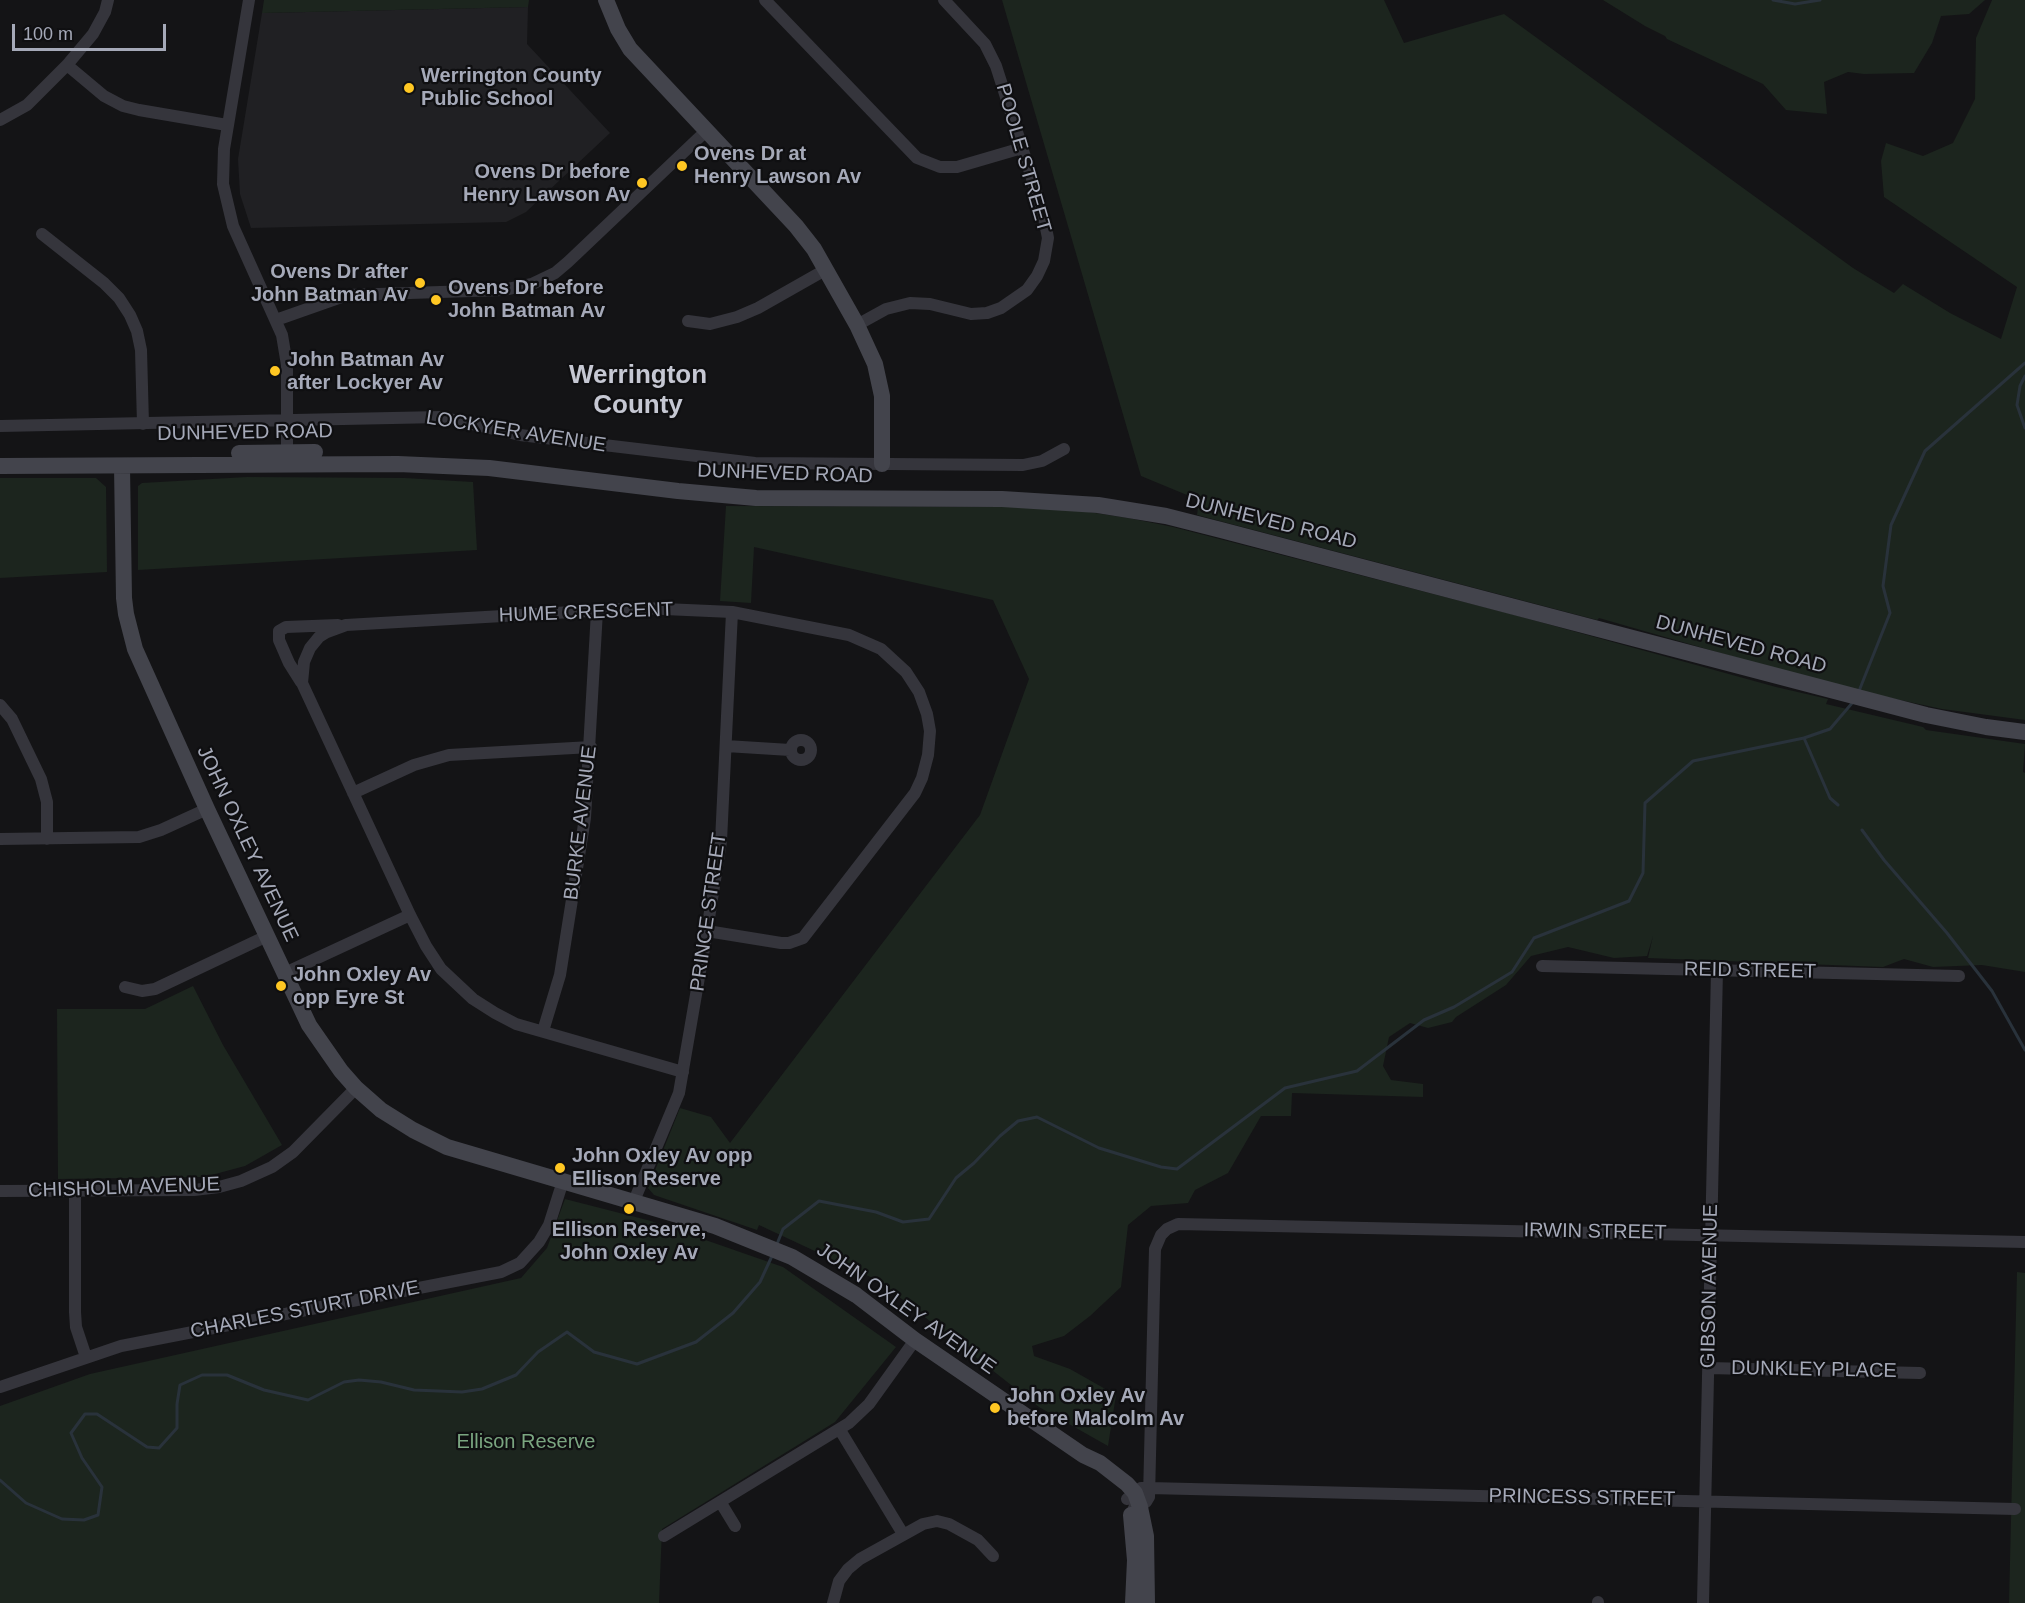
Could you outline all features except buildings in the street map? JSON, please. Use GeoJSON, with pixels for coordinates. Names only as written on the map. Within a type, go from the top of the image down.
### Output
{"type":"FeatureCollection","features":[{"type":"Feature","properties":{"kind":"main road"},"geometry":{"type":"LineString","coordinates":[[606,0],[618,29],[630,49],[796,226],[814,249],[872,357],[880,386],[882,464]]}},
{"type":"Feature","properties":{"kind":"main road"},"geometry":{"type":"LineString","coordinates":[[265,464],[287,452],[314,464]]}},
{"type":"Feature","properties":{"kind":"main road","name":"DUNHEVED ROAD"},"geometry":{"type":"LineString","coordinates":[[0,456],[138,456],[287,452],[405,455],[468,462],[489,468]]}},
{"type":"Feature","properties":{"kind":"main road"},"geometry":{"type":"LineString","coordinates":[[106,456],[122,466],[138,456]]}},
{"type":"Feature","properties":{"kind":"main road","name":"DUNHEVED ROAD"},"geometry":{"type":"LineString","coordinates":[[0,466],[398,464],[489,468],[756,498],[1036,500],[1088,504],[1132,510],[1255,539],[1952,721],[2025,732]]}},
{"type":"Feature","properties":{"kind":"main road","name":"JOHN OXLEY AVENUE"},"geometry":{"type":"LineString","coordinates":[[122,466],[124,598],[130,633],[139,659],[207,809],[318,1041],[356,1088],[381,1110],[429,1139],[465,1153],[715,1226],[792,1257],[856,1295],[915,1341],[1083,1455],[1100,1463],[1114,1474],[1136,1499]]}},
{"type":"Feature","properties":{"kind":"main road"},"geometry":{"type":"LineString","coordinates":[[1133,1603],[1136,1499]]}},
{"type":"Feature","properties":{"kind":"main road"},"geometry":{"type":"LineString","coordinates":[[1136,1499],[1147,1551],[1147,1603]]}},
{"type":"Feature","properties":{"kind":"street"},"geometry":{"type":"LineString","coordinates":[[0,120],[27,105],[67,65],[93,34],[105,12],[108,0]]}},
{"type":"Feature","properties":{"kind":"street"},"geometry":{"type":"LineString","coordinates":[[249,0],[227,124],[223,174],[229,213],[276,320],[286,354],[287,452]]}},
{"type":"Feature","properties":{"kind":"street"},"geometry":{"type":"LineString","coordinates":[[765,0],[917,158],[940,167],[957,167],[1022,148]]}},
{"type":"Feature","properties":{"kind":"street","name":"POOLE STREET"},"geometry":{"type":"LineString","coordinates":[[856,326],[886,309],[910,303],[930,304],[963,313],[987,313],[1011,303],[1027,290],[1044,261],[1048,238],[1043,213],[993,59],[984,44],[944,0]]}},
{"type":"Feature","properties":{"kind":"street"},"geometry":{"type":"LineString","coordinates":[[67,65],[104,96],[123,106],[227,124]]}},
{"type":"Feature","properties":{"kind":"street"},"geometry":{"type":"LineString","coordinates":[[276,320],[354,294],[503,290],[532,284],[555,273],[568,262],[706,131]]}},
{"type":"Feature","properties":{"kind":"street"},"geometry":{"type":"LineString","coordinates":[[42,234],[104,283],[119,298],[130,315],[137,331],[141,350],[143,424]]}},
{"type":"Feature","properties":{"kind":"street"},"geometry":{"type":"LineString","coordinates":[[688,321],[710,324],[747,313],[825,270]]}},
{"type":"Feature","properties":{"kind":"street","name":"LOCKYER AVENUE"},"geometry":{"type":"LineString","coordinates":[[0,426],[287,422],[441,417],[520,435],[738,462],[1023,465],[1042,461],[1064,449]]}},
{"type":"Feature","properties":{"kind":"street","name":"HUME CRESCENT"},"geometry":{"type":"LineString","coordinates":[[683,1072],[504,1018],[485,1008],[461,990],[432,957],[410,915],[302,683],[289,663],[279,640],[280,629],[642,608],[732,612],[849,635],[881,649],[906,672],[918,692],[929,723],[929,747],[925,771],[915,793],[803,938],[781,943],[707,931]]}},
{"type":"Feature","properties":{"kind":"street","name":"BURKE AVENUE"},"geometry":{"type":"LineString","coordinates":[[543,1031],[561,964],[585,818],[591,747],[597,611]]}},
{"type":"Feature","properties":{"kind":"street","name":"PRINCE STREET"},"geometry":{"type":"LineString","coordinates":[[634,1202],[680,1093],[707,931],[720,851],[732,612]]}},
{"type":"Feature","properties":{"kind":"street","name":"HUME CRESCENT"},"geometry":{"type":"LineString","coordinates":[[302,683],[304,662],[310,648],[319,637],[346,625]]}},
{"type":"Feature","properties":{"kind":"street"},"geometry":{"type":"LineString","coordinates":[[0,705],[12,719],[41,779],[47,802],[47,839]]}},
{"type":"Feature","properties":{"kind":"street"},"geometry":{"type":"LineString","coordinates":[[726,746],[790,750]]}},
{"type":"Feature","properties":{"kind":"street"},"geometry":{"type":"LineString","coordinates":[[354,794],[414,765],[449,755],[591,747]]}},
{"type":"Feature","properties":{"kind":"street"},"geometry":{"type":"LineString","coordinates":[[0,839],[140,837],[207,809]]}},
{"type":"Feature","properties":{"kind":"street"},"geometry":{"type":"LineString","coordinates":[[285,974],[410,915]]}},
{"type":"Feature","properties":{"kind":"street"},"geometry":{"type":"LineString","coordinates":[[125,987],[142,991],[155,988],[267,936]]}},
{"type":"Feature","properties":{"kind":"street","name":"REID STREET"},"geometry":{"type":"LineString","coordinates":[[1542,966],[1959,976]]}},
{"type":"Feature","properties":{"kind":"street","name":"GIBSON AVENUE"},"geometry":{"type":"LineString","coordinates":[[1703,1603],[1717,970]]}},
{"type":"Feature","properties":{"kind":"street","name":"CHISHOLM AVENUE"},"geometry":{"type":"LineString","coordinates":[[0,1191],[194,1190],[242,1181],[272,1167],[293,1152],[356,1088]]}},
{"type":"Feature","properties":{"kind":"street","name":"CHARLES STURT DRIVE"},"geometry":{"type":"LineString","coordinates":[[0,1387],[121,1346],[501,1272],[525,1258],[544,1235],[563,1181]]}},
{"type":"Feature","properties":{"kind":"street"},"geometry":{"type":"LineString","coordinates":[[75,1191],[75,1319],[86,1357]]}},
{"type":"Feature","properties":{"kind":"street","name":"IRWIN STREET"},"geometry":{"type":"LineString","coordinates":[[1136,1499],[1155,1249],[1157,1241],[1167,1229],[1184,1223],[2025,1242]]}},
{"type":"Feature","properties":{"kind":"street"},"geometry":{"type":"LineString","coordinates":[[664,1536],[840,1430],[869,1404],[915,1341]]}},
{"type":"Feature","properties":{"kind":"street","name":"DUNKLEY PLACE"},"geometry":{"type":"LineString","coordinates":[[1708,1368],[1920,1372]]}},
{"type":"Feature","properties":{"kind":"street"},"geometry":{"type":"LineString","coordinates":[[840,1430],[903,1534]]}},
{"type":"Feature","properties":{"kind":"street","name":"PRINCESS STREET"},"geometry":{"type":"LineString","coordinates":[[1136,1499],[1705,1501],[2015,1509]]}},
{"type":"Feature","properties":{"kind":"street"},"geometry":{"type":"LineString","coordinates":[[721,1503],[735,1526]]}},
{"type":"Feature","properties":{"kind":"street"},"geometry":{"type":"LineString","coordinates":[[833,1603],[839,1581],[848,1569],[923,1524],[944,1522],[978,1540],[993,1556]]}},
{"type":"Feature","properties":{"kind":"shaded area","name":"Werrington County Public School"},"geometry":{"type":"Polygon","coordinates":[[[528,7],[527,44],[610,133],[526,212],[506,222],[251,228],[240,194],[238,159],[262,13],[528,7]]]}},
{"type":"Feature","properties":{"kind":"green space"},"geometry":{"type":"Polygon","coordinates":[[[264,0],[529,0],[528,7],[262,13],[264,0]]]}},
{"type":"Feature","properties":{"kind":"green space"},"geometry":{"type":"Polygon","coordinates":[[[1002,0],[1384,0],[1404,43],[1504,14],[1853,268],[1894,293],[1903,284],[1950,313],[2001,339],[2017,287],[1884,197],[1881,161],[1886,143],[1923,156],[1953,143],[1975,99],[1976,38],[1992,0],[2025,0],[2025,720],[1942,709],[1835,686],[1599,618],[1597,620],[1197,515],[1199,500],[1141,476],[1002,0]]]}},
{"type":"Feature","properties":{"kind":"green space"},"geometry":{"type":"Polygon","coordinates":[[[1603,0],[1985,0],[1969,14],[1941,16],[1932,43],[1914,73],[1848,72],[1824,82],[1827,114],[1786,110],[1763,84],[1667,39],[1603,0]]]}},
{"type":"Feature","properties":{"kind":"green space"},"geometry":{"type":"Polygon","coordinates":[[[247,477],[405,478],[473,482],[477,550],[138,570],[138,486],[142,483],[247,477]]]}},
{"type":"Feature","properties":{"kind":"green space"},"geometry":{"type":"Polygon","coordinates":[[[0,478],[96,478],[106,487],[107,572],[0,578],[0,478]]]}},
{"type":"Feature","properties":{"kind":"green space"},"geometry":{"type":"Polygon","coordinates":[[[726,506],[1026,507],[1082,511],[1128,518],[1173,527],[1511,614],[1776,687],[1828,699],[1826,704],[1923,727],[1926,730],[2025,744],[2023,772],[2025,773],[2025,972],[1982,965],[1933,967],[1904,959],[1883,967],[1648,958],[1653,936],[1647,956],[1614,958],[1568,947],[1531,956],[1506,985],[1456,1017],[1452,1022],[1428,1028],[1410,1023],[1389,1037],[1383,1066],[1391,1080],[1423,1084],[1423,1097],[1292,1093],[1291,1116],[1261,1116],[1228,1173],[1195,1190],[1188,1203],[1151,1206],[1128,1225],[1121,1287],[1064,1336],[1032,1346],[1034,1356],[1070,1369],[1116,1395],[1108,1446],[1039,1407],[879,1281],[759,1225],[757,1230],[654,1195],[648,1188],[680,1108],[711,1117],[730,1143],[980,815],[1029,679],[993,600],[754,547],[751,603],[720,601],[726,506]]]}},
{"type":"Feature","properties":{"kind":"green space"},"geometry":{"type":"Polygon","coordinates":[[[193,986],[223,1045],[282,1145],[245,1166],[204,1177],[58,1179],[57,1009],[145,1009],[193,986]]]}},
{"type":"Feature","properties":{"kind":"green space","name":"Ellison Reserve"},"geometry":{"type":"Polygon","coordinates":[[[565,1199],[651,1221],[783,1267],[896,1347],[835,1422],[662,1529],[659,1603],[0,1603],[0,1406],[90,1374],[521,1278],[547,1248],[565,1199]]]}},
{"type":"Feature","properties":{"kind":"green space"},"geometry":{"type":"Polygon","coordinates":[[[2017,1272],[2025,1273],[2025,1603],[2009,1603],[2017,1272]]]}},
{"type":"Feature","properties":{"kind":"waterway"},"geometry":{"type":"LineString","coordinates":[[1773,0],[1795,4],[1820,0]]}},
{"type":"Feature","properties":{"kind":"waterway"},"geometry":{"type":"LineString","coordinates":[[1859,691],[1890,613],[1883,586],[1891,525],[1925,451],[2025,363]]}},
{"type":"Feature","properties":{"kind":"waterway"},"geometry":{"type":"LineString","coordinates":[[2025,376],[2020,386],[2017,405],[2025,428]]}},
{"type":"Feature","properties":{"kind":"waterway"},"geometry":{"type":"LineString","coordinates":[[777,1244],[783,1229],[819,1201],[876,1212],[903,1222],[929,1219],[956,1178],[1000,1136],[1018,1121],[1037,1117],[1099,1148],[1161,1167],[1177,1169],[1285,1088],[1357,1071],[1424,1020],[1454,1007],[1512,972],[1534,938],[1629,901],[1643,873],[1645,803],[1693,761],[1804,738],[1830,729],[1853,702]]}},
{"type":"Feature","properties":{"kind":"waterway"},"geometry":{"type":"LineString","coordinates":[[1804,738],[1830,798],[1838,805]]}},
{"type":"Feature","properties":{"kind":"waterway"},"geometry":{"type":"LineString","coordinates":[[1862,830],[1992,991],[2025,1050]]}},
{"type":"Feature","properties":{"kind":"waterway"},"geometry":{"type":"LineString","coordinates":[[0,1480],[26,1503],[62,1519],[84,1520],[98,1515],[102,1487],[82,1458],[71,1433],[85,1414],[97,1414],[147,1447],[159,1448],[177,1428],[180,1385],[202,1375],[227,1375],[264,1390],[308,1400],[344,1382],[359,1380],[381,1382],[414,1390],[462,1392],[482,1389],[516,1375],[538,1352],[567,1332],[594,1352],[637,1364],[696,1342],[733,1313],[760,1282],[772,1256]]}},
{"type":"Feature","properties":{"kind":"place","name":"Werrington County Public School"},"geometry":{"type":"Point","coordinates":[409,88]}},
{"type":"Feature","properties":{"kind":"place","name":"Ovens Dr at Henry Lawson Av"},"geometry":{"type":"Point","coordinates":[682,166]}},
{"type":"Feature","properties":{"kind":"place","name":"Ovens Dr before Henry Lawson Av"},"geometry":{"type":"Point","coordinates":[642,183]}},
{"type":"Feature","properties":{"kind":"place","name":"Ovens Dr after John Batman Av"},"geometry":{"type":"Point","coordinates":[420,283]}},
{"type":"Feature","properties":{"kind":"place","name":"Ovens Dr before John Batman Av"},"geometry":{"type":"Point","coordinates":[436,300]}},
{"type":"Feature","properties":{"kind":"place","name":"John Batman Av after Lockyer Av"},"geometry":{"type":"Point","coordinates":[275,371]}},
{"type":"Feature","properties":{"kind":"place","name":"John Oxley Av opp Eyre St"},"geometry":{"type":"Point","coordinates":[281,986]}},
{"type":"Feature","properties":{"kind":"place","name":"John Oxley Av opp Ellison Reserve"},"geometry":{"type":"Point","coordinates":[560,1168]}},
{"type":"Feature","properties":{"kind":"place","name":"Ellison Reserve, John Oxley Av"},"geometry":{"type":"Point","coordinates":[629,1209]}},
{"type":"Feature","properties":{"kind":"place","name":"John Oxley Av before Malcolm Av"},"geometry":{"type":"Point","coordinates":[995,1408]}},
{"type":"Feature","properties":{"kind":"district","name":"Werrington County"},"geometry":{"type":"Point","coordinates":[638,391]}}]}
